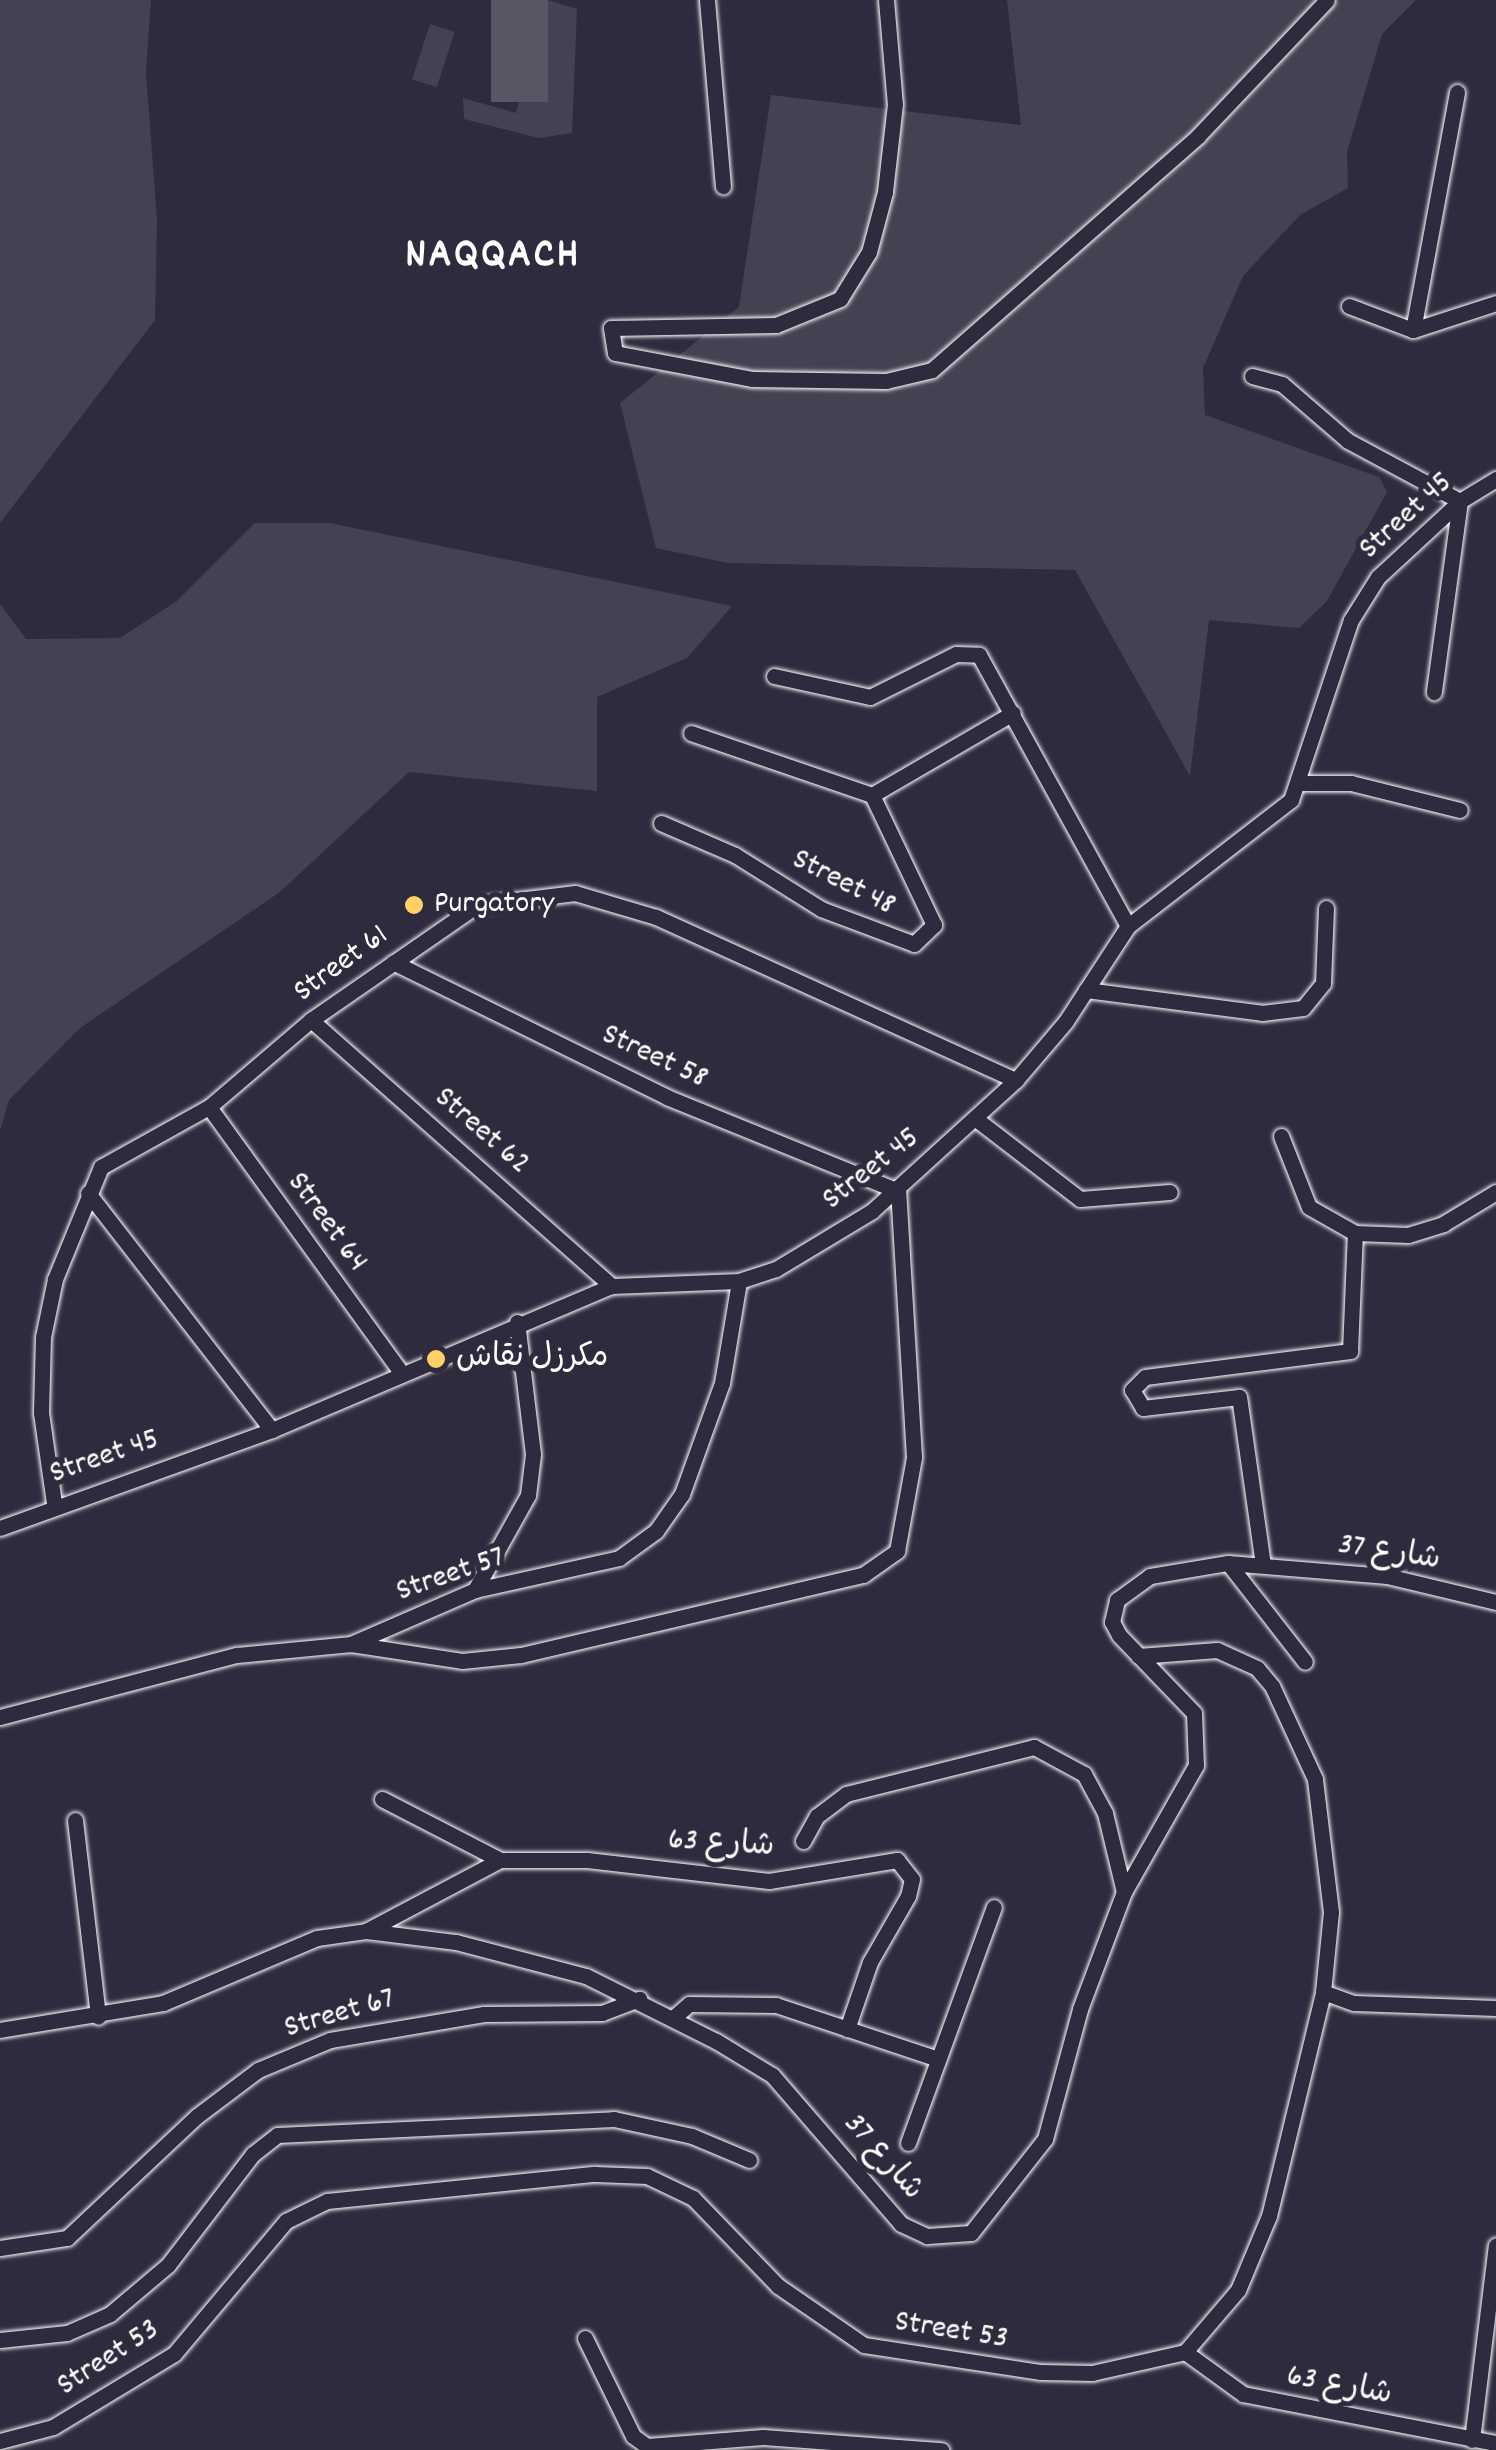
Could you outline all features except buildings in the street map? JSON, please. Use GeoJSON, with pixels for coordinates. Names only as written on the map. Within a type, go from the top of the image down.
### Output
{"type":"FeatureCollection","features":[{"type":"Feature","properties":{"kind":"street"},"geometry":{"type":"LineString","coordinates":[[706,0],[722,186]]}},
{"type":"Feature","properties":{"kind":"street"},"geometry":{"type":"LineString","coordinates":[[886,0],[895,104],[885,192],[869,252],[840,300],[776,325],[612,328],[615,353],[752,379],[886,381],[932,370],[1198,136],[1327,0]]}},
{"type":"Feature","properties":{"kind":"street"},"geometry":{"type":"LineString","coordinates":[[1413,330],[1457,92]]}},
{"type":"Feature","properties":{"kind":"street"},"geometry":{"type":"LineString","coordinates":[[1349,306],[1413,330],[1496,304]]}},
{"type":"Feature","properties":{"kind":"street"},"geometry":{"type":"LineString","coordinates":[[1252,376],[1282,384],[1348,441],[1460,501],[1434,692]]}},
{"type":"Feature","properties":{"kind":"street","name":"Street 45"},"geometry":{"type":"LineString","coordinates":[[0,1528],[54,1503],[272,1430],[400,1371],[612,1286],[739,1281],[807,1253],[898,1190],[1016,1080],[1086,990],[1128,926],[1279,813],[1300,783],[1351,620],[1399,553],[1460,501],[1496,479]]}},
{"type":"Feature","properties":{"kind":"street"},"geometry":{"type":"LineString","coordinates":[[774,676],[870,697],[970,651],[1012,713],[1128,926]]}},
{"type":"Feature","properties":{"kind":"street"},"geometry":{"type":"LineString","coordinates":[[691,733],[872,795],[1012,713]]}},
{"type":"Feature","properties":{"kind":"street"},"geometry":{"type":"LineString","coordinates":[[1300,783],[1351,783],[1460,810]]}},
{"type":"Feature","properties":{"kind":"street","name":"Street 48"},"geometry":{"type":"LineString","coordinates":[[661,823],[735,855],[822,909],[914,944],[933,934],[934,925],[872,795]]}},
{"type":"Feature","properties":{"kind":"street","name":"Street 61"},"geometry":{"type":"LineString","coordinates":[[54,1503],[41,1414],[43,1336],[88,1192],[118,1151],[208,1107],[311,1020],[477,904],[575,894],[765,960],[1016,1080]]}},
{"type":"Feature","properties":{"kind":"street"},"geometry":{"type":"LineString","coordinates":[[1086,990],[1262,1012],[1302,1008],[1323,982],[1326,908]]}},
{"type":"Feature","properties":{"kind":"street","name":"Street 58"},"geometry":{"type":"LineString","coordinates":[[393,962],[667,1097],[898,1190]]}},
{"type":"Feature","properties":{"kind":"street","name":"Street 62"},"geometry":{"type":"LineString","coordinates":[[311,1020],[612,1286]]}},
{"type":"Feature","properties":{"kind":"street","name":"Street 64"},"geometry":{"type":"LineString","coordinates":[[208,1107],[400,1371]]}},
{"type":"Feature","properties":{"kind":"street"},"geometry":{"type":"LineString","coordinates":[[976,1119],[1080,1199],[1170,1192]]}},
{"type":"Feature","properties":{"kind":"street"},"geometry":{"type":"LineString","coordinates":[[1281,1136],[1310,1207],[1355,1233],[1386,1238],[1426,1230],[1496,1192]]}},
{"type":"Feature","properties":{"kind":"street"},"geometry":{"type":"LineString","coordinates":[[351,1644],[462,1662],[520,1655],[883,1566],[904,1531],[914,1457],[898,1190]]}},
{"type":"Feature","properties":{"kind":"street"},"geometry":{"type":"LineString","coordinates":[[88,1192],[272,1430]]}},
{"type":"Feature","properties":{"kind":"street"},"geometry":{"type":"LineString","coordinates":[[1264,1565],[1238,1398],[1142,1408],[1132,1390],[1145,1377],[1350,1350],[1355,1233]]}},
{"type":"Feature","properties":{"kind":"street","name":"Street 57"},"geometry":{"type":"LineString","coordinates":[[0,1718],[199,1662],[351,1644],[476,1590],[619,1558],[656,1530],[706,1434],[739,1281]]}},
{"type":"Feature","properties":{"kind":"street"},"geometry":{"type":"LineString","coordinates":[[476,1590],[528,1495],[534,1454],[517,1322]]}},
{"type":"Feature","properties":{"kind":"street"},"geometry":{"type":"LineString","coordinates":[[1228,1563],[1305,1662]]}},
{"type":"Feature","properties":{"kind":"street","name":"شارع 37"},"geometry":{"type":"LineString","coordinates":[[0,2030],[98,2016],[194,1992],[316,1938],[366,1931],[543,1962],[639,1998],[772,2074],[900,2224],[927,2236],[971,2232],[1045,2139],[1124,1892],[1175,1807],[1200,1740],[1194,1713],[1138,1656],[1112,1622],[1130,1585],[1176,1567],[1228,1563],[1386,1576],[1496,1602]]}},
{"type":"Feature","properties":{"kind":"street"},"geometry":{"type":"LineString","coordinates":[[1138,1656],[1217,1650],[1258,1668],[1272,1686],[1315,1779],[1326,1838],[1331,1912],[1323,1992],[1269,2216],[1238,2290],[1185,2352]]}},
{"type":"Feature","properties":{"kind":"street"},"geometry":{"type":"LineString","coordinates":[[803,1840],[818,1816],[846,1794],[1034,1747],[1084,1774],[1105,1813],[1124,1892]]}},
{"type":"Feature","properties":{"kind":"street"},"geometry":{"type":"LineString","coordinates":[[382,1800],[500,1860]]}},
{"type":"Feature","properties":{"kind":"street"},"geometry":{"type":"LineString","coordinates":[[75,1820],[98,2016]]}},
{"type":"Feature","properties":{"kind":"street","name":"شارع 63"},"geometry":{"type":"LineString","coordinates":[[366,1931],[500,1860],[586,1860],[770,1881],[897,1860],[912,1880],[908,1896],[870,1962],[847,2029]]}},
{"type":"Feature","properties":{"kind":"street"},"geometry":{"type":"LineString","coordinates":[[908,2142],[994,1907]]}},
{"type":"Feature","properties":{"kind":"street"},"geometry":{"type":"LineString","coordinates":[[1323,1992],[1354,2002],[1496,2008]]}},
{"type":"Feature","properties":{"kind":"street","name":"Street 67"},"geometry":{"type":"LineString","coordinates":[[0,2248],[67,2238],[258,2070],[330,2040],[484,2014],[602,2013],[639,1998]]}},
{"type":"Feature","properties":{"kind":"street"},"geometry":{"type":"LineString","coordinates":[[673,2018],[688,2004],[746,2001],[936,2058]]}},
{"type":"Feature","properties":{"kind":"street"},"geometry":{"type":"LineString","coordinates":[[0,2340],[67,2332],[110,2314],[168,2265],[253,2154],[277,2135],[614,2118],[750,2160]]}},
{"type":"Feature","properties":{"kind":"street","name":"Street 53"},"geometry":{"type":"LineString","coordinates":[[0,2441],[53,2427],[174,2354],[286,2221],[328,2201],[595,2174],[647,2176],[693,2198],[778,2286],[864,2345],[1041,2372],[1092,2373],[1185,2352]]}},
{"type":"Feature","properties":{"kind":"street"},"geometry":{"type":"LineString","coordinates":[[1472,2440],[1490,2331],[1496,2245]]}},
{"type":"Feature","properties":{"kind":"street"},"geometry":{"type":"LineString","coordinates":[[585,2338],[633,2436],[647,2446],[763,2437],[942,2450]]}},
{"type":"Feature","properties":{"kind":"street","name":"شارع 63"},"geometry":{"type":"LineString","coordinates":[[1185,2352],[1243,2394],[1496,2443]]}},
{"type":"Feature","properties":{"kind":"shaded area"},"geometry":{"type":"Polygon","coordinates":[[[0,0],[151,0],[146,73],[157,220],[155,320],[0,523],[0,0]]]}},
{"type":"Feature","properties":{"kind":"shaded area"},"geometry":{"type":"Polygon","coordinates":[[[548,0],[577,9],[572,133],[539,138],[464,119],[463,98],[516,113],[548,0]]]}},
{"type":"Feature","properties":{"kind":"shaded area"},"geometry":{"type":"Polygon","coordinates":[[[1007,0],[1416,0],[1382,34],[1347,152],[1348,188],[1300,215],[1243,276],[1203,368],[1205,415],[1379,477],[1387,492],[1327,601],[1299,628],[1209,620],[1190,776],[1075,570],[728,563],[656,548],[620,403],[739,307],[771,95],[1021,125],[1007,0]]]}},
{"type":"Feature","properties":{"kind":"shaded area"},"geometry":{"type":"Polygon","coordinates":[[[430,24],[455,32],[437,87],[412,79],[430,24]]]}},
{"type":"Feature","properties":{"kind":"shaded area"},"geometry":{"type":"Polygon","coordinates":[[[255,523],[330,523],[732,606],[687,658],[597,697],[597,791],[409,772],[280,892],[80,1028],[9,1100],[0,1131],[0,604],[26,639],[120,638],[177,601],[255,523]]]}},
{"type":"Feature","properties":{"kind":"place","name":"Purgatory"},"geometry":{"type":"Point","coordinates":[414,905]}},
{"type":"Feature","properties":{"kind":"place","name":"مكرزل نقاش"},"geometry":{"type":"Point","coordinates":[436,1359]}},
{"type":"Feature","properties":{"kind":"district","name":"NAQQACH"},"geometry":{"type":"Point","coordinates":[493,257]}}]}
